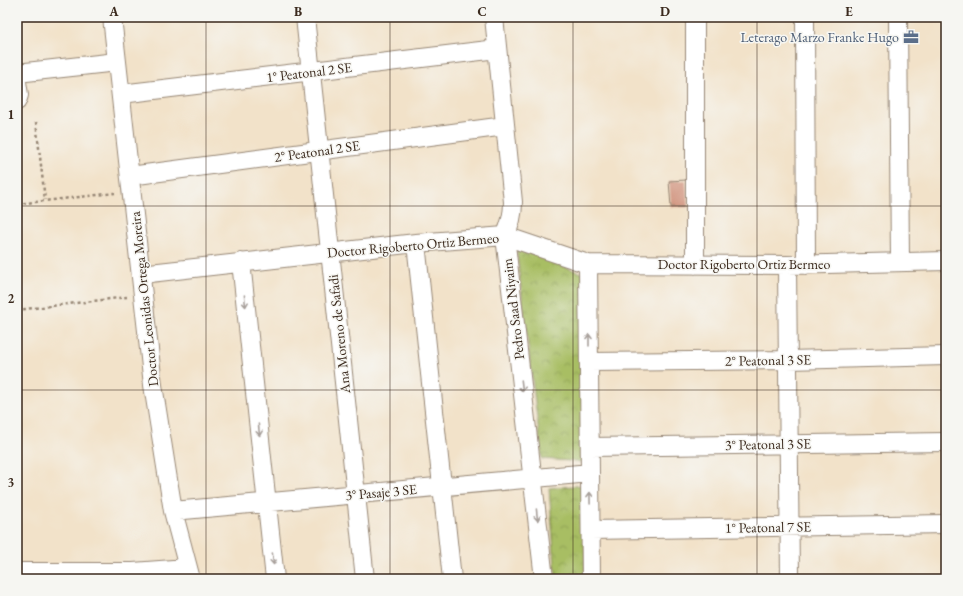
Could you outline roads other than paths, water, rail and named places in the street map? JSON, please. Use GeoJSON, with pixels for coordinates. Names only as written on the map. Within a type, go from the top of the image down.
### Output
{"type":"FeatureCollection","features":[{"type":"Feature","properties":{"kind":"street","name":"Doctor Leonidas Ortega Moreira"},"geometry":{"type":"LineString","coordinates":[[112,17],[153,385],[173,511],[189,573]]}},
{"type":"Feature","properties":{"kind":"street","name":"Ana Moreno de Safadi"},"geometry":{"type":"LineString","coordinates":[[305,17],[365,579]]}},
{"type":"Feature","properties":{"kind":"street","name":"Pedro Saad Niyaim"},"geometry":{"type":"LineString","coordinates":[[494,17],[513,202],[513,215],[505,236],[544,579]]}},
{"type":"Feature","properties":{"kind":"street"},"geometry":{"type":"LineString","coordinates":[[695,17],[695,265]]}},
{"type":"Feature","properties":{"kind":"street"},"geometry":{"type":"LineString","coordinates":[[805,17],[806,265]]}},
{"type":"Feature","properties":{"kind":"street"},"geometry":{"type":"LineString","coordinates":[[898,17],[900,262]]}},
{"type":"Feature","properties":{"kind":"street","name":"1° Peatonal 2 SE"},"geometry":{"type":"LineString","coordinates":[[121,94],[497,49]]}},
{"type":"Feature","properties":{"kind":"street"},"geometry":{"type":"LineString","coordinates":[[17,73],[117,62]]}},
{"type":"Feature","properties":{"kind":"street"},"geometry":{"type":"LineString","coordinates":[[17,82],[19,95],[17,101]]}},
{"type":"Feature","properties":{"kind":"street","name":"2° Peatonal 2 SE"},"geometry":{"type":"LineString","coordinates":[[131,184],[319,151],[505,126]]}},
{"type":"Feature","properties":{"kind":"street","name":"Doctor Rigoberto Ortiz Bermeo"},"geometry":{"type":"LineString","coordinates":[[141,274],[416,243],[505,236],[588,264],[806,265],[946,261]]}},
{"type":"Feature","properties":{"kind":"street"},"geometry":{"type":"LineString","coordinates":[[416,243],[452,579]]}},
{"type":"Feature","properties":{"kind":"street"},"geometry":{"type":"LineString","coordinates":[[241,262],[276,579]]}},
{"type":"Feature","properties":{"kind":"street"},"geometry":{"type":"LineString","coordinates":[[588,264],[591,579]]}},
{"type":"Feature","properties":{"kind":"street"},"geometry":{"type":"LineString","coordinates":[[788,265],[790,579]]}},
{"type":"Feature","properties":{"kind":"street","name":"2° Peatonal 3 SE"},"geometry":{"type":"LineString","coordinates":[[589,362],[788,360],[946,356]]}},
{"type":"Feature","properties":{"kind":"street","name":"3° Peatonal 3 SE"},"geometry":{"type":"LineString","coordinates":[[590,447],[946,442]]}},
{"type":"Feature","properties":{"kind":"street","name":"3° Pasaje 3 SE"},"geometry":{"type":"LineString","coordinates":[[173,511],[590,473]]}},
{"type":"Feature","properties":{"kind":"street","name":"1° Peatonal 7 SE"},"geometry":{"type":"LineString","coordinates":[[591,530],[946,524]]}},
{"type":"Feature","properties":{"kind":"street"},"geometry":{"type":"LineString","coordinates":[[17,572],[189,573]]}},
{"type":"Feature","properties":{"kind":"place","name":"Leterago Marzo Franke Hugo"},"geometry":{"type":"Point","coordinates":[911,37]}}]}
